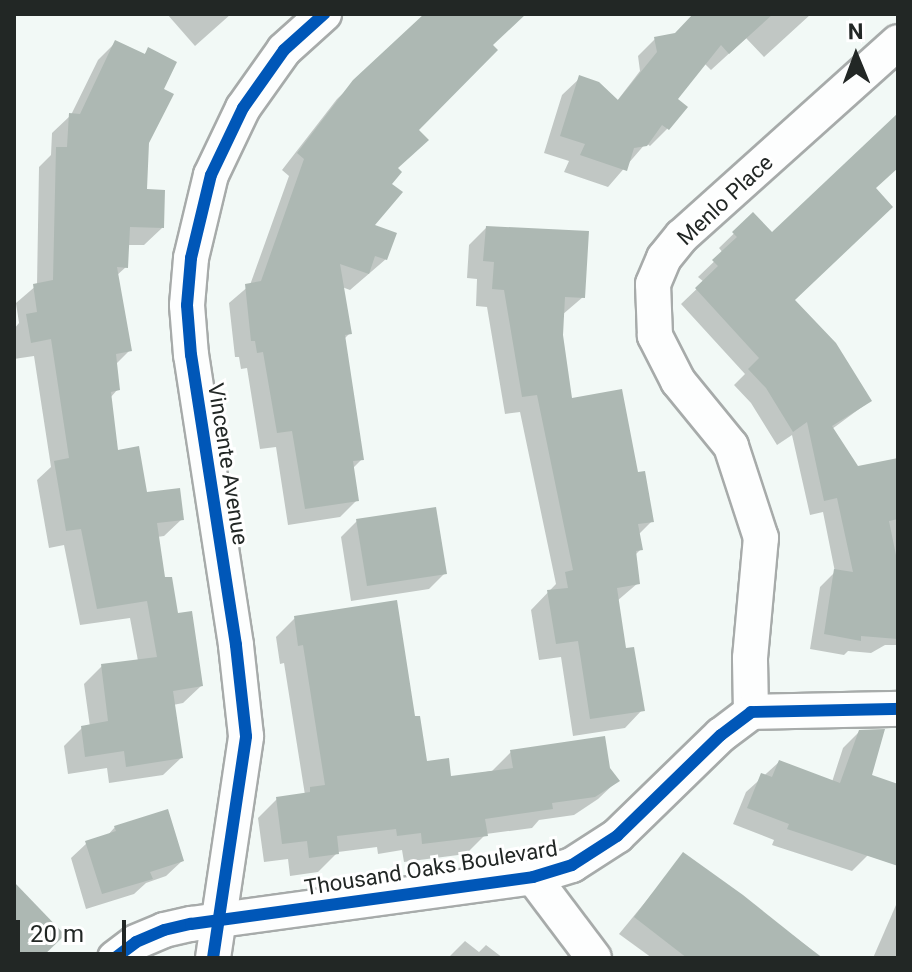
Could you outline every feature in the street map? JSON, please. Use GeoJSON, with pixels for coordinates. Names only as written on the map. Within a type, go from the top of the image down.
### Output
{"type":"FeatureCollection","features":[{"type":"Feature","properties":{"kind":"street","name":"Vincente Avenue"},"geometry":{"type":"LineString","coordinates":[[213,958],[246,736],[236,645],[191,355],[187,305],[191,258],[211,175],[243,108],[284,50],[324,14]]}},
{"type":"Feature","properties":{"kind":"street","name":"Menlo Place"},"geometry":{"type":"LineString","coordinates":[[751,712],[750,658],[761,538],[731,446],[678,381],[655,336],[653,284],[664,258],[682,236],[898,42]]}},
{"type":"Feature","properties":{"kind":"street"},"geometry":{"type":"LineString","coordinates":[[751,712],[898,709]]}},
{"type":"Feature","properties":{"kind":"street","name":"Thousand Oaks Boulevard"},"geometry":{"type":"LineString","coordinates":[[115,958],[136,942],[164,930],[219,919],[533,877],[572,865],[617,836],[721,735],[751,712]]}},
{"type":"Feature","properties":{"kind":"street"},"geometry":{"type":"LineString","coordinates":[[533,877],[594,958]]}},
{"type":"Feature","properties":{"kind":"building"},"geometry":{"type":"Polygon","coordinates":[[[424,14],[526,14],[493,45],[498,50],[419,130],[429,140],[398,168],[402,172],[392,184],[403,192],[375,225],[397,233],[387,260],[375,256],[369,274],[340,264],[352,334],[345,335],[364,460],[353,461],[359,501],[305,509],[292,431],[277,433],[263,352],[257,353],[255,341],[251,341],[245,284],[261,281],[304,159],[297,153],[353,80],[424,14]]]}},
{"type":"Feature","properties":{"kind":"building"},"geometry":{"type":"Polygon","coordinates":[[[693,14],[773,14],[729,54],[721,45],[678,99],[688,107],[669,130],[662,125],[647,146],[634,148],[627,171],[580,155],[585,144],[560,136],[579,75],[599,82],[618,100],[657,52],[654,37],[675,33],[693,14]]]}},
{"type":"Feature","properties":{"kind":"building"},"geometry":{"type":"Polygon","coordinates":[[[115,40],[145,54],[148,47],[177,62],[164,89],[174,94],[149,143],[147,189],[165,190],[164,228],[130,227],[128,268],[117,267],[132,351],[116,354],[120,390],[111,392],[118,450],[139,446],[147,492],[180,488],[184,520],[157,523],[165,577],[172,577],[178,613],[192,611],[203,686],[173,691],[183,758],[126,767],[124,751],[85,757],[81,726],[108,721],[101,664],[157,657],[147,601],[97,609],[81,529],[66,531],[54,461],[69,458],[51,339],[31,343],[26,314],[37,312],[33,284],[53,280],[56,147],[67,147],[69,113],[80,114],[115,40]]]}},
{"type":"Feature","properties":{"kind":"building"},"geometry":{"type":"Polygon","coordinates":[[[898,113],[898,168],[876,188],[893,207],[795,300],[836,343],[872,401],[832,426],[858,466],[898,458],[898,519],[889,521],[898,565],[898,639],[861,636],[861,641],[824,634],[834,569],[853,572],[837,498],[824,501],[807,422],[793,432],[766,388],[748,369],[759,358],[695,288],[718,266],[712,260],[737,237],[732,232],[753,212],[772,232],[898,113]]]}},
{"type":"Feature","properties":{"kind":"building"},"geometry":{"type":"Polygon","coordinates":[[[486,226],[589,231],[585,298],[565,297],[563,335],[572,398],[622,389],[638,472],[645,471],[654,522],[638,524],[643,550],[636,551],[640,584],[617,588],[626,648],[634,647],[645,711],[590,719],[578,641],[556,644],[547,590],[568,588],[565,572],[573,570],[537,395],[522,397],[504,290],[492,289],[494,262],[483,261],[486,226]]]}},
{"type":"Feature","properties":{"kind":"building"},"geometry":{"type":"Polygon","coordinates":[[[436,507],[447,574],[367,586],[356,519],[436,507]]]}},
{"type":"Feature","properties":{"kind":"building"},"geometry":{"type":"Polygon","coordinates":[[[397,600],[415,716],[420,716],[427,761],[449,758],[451,776],[513,768],[510,750],[605,736],[610,768],[620,781],[595,797],[552,803],[553,809],[485,819],[488,836],[422,844],[421,833],[397,836],[396,829],[337,836],[339,854],[309,858],[307,841],[282,844],[276,797],[310,792],[310,787],[325,785],[303,645],[298,646],[294,616],[397,600]]]}},
{"type":"Feature","properties":{"kind":"building"},"geometry":{"type":"Polygon","coordinates":[[[885,729],[872,775],[898,784],[898,866],[787,829],[789,824],[747,808],[761,773],[772,777],[779,760],[840,783],[859,730],[885,729]]]}},
{"type":"Feature","properties":{"kind":"building"},"geometry":{"type":"Polygon","coordinates":[[[168,809],[184,861],[150,872],[153,879],[102,894],[85,841],[116,831],[114,826],[168,809]]]}},
{"type":"Feature","properties":{"kind":"building"},"geometry":{"type":"Polygon","coordinates":[[[683,852],[822,958],[687,958],[634,917],[683,852]]]}},
{"type":"Feature","properties":{"kind":"building"},"geometry":{"type":"Polygon","coordinates":[[[14,882],[65,935],[41,958],[14,958],[14,882]]]}},
{"type":"Feature","properties":{"kind":"cycle path"},"geometry":{"type":"LineString","coordinates":[[213,958],[246,736],[236,645],[191,355],[187,305],[191,258],[211,175],[243,108],[284,50],[324,14]]}},
{"type":"Feature","properties":{"kind":"cycle path"},"geometry":{"type":"LineString","coordinates":[[115,958],[136,942],[164,930],[191,924],[533,877],[572,865],[617,836],[721,735],[751,712],[898,709]]}}]}
